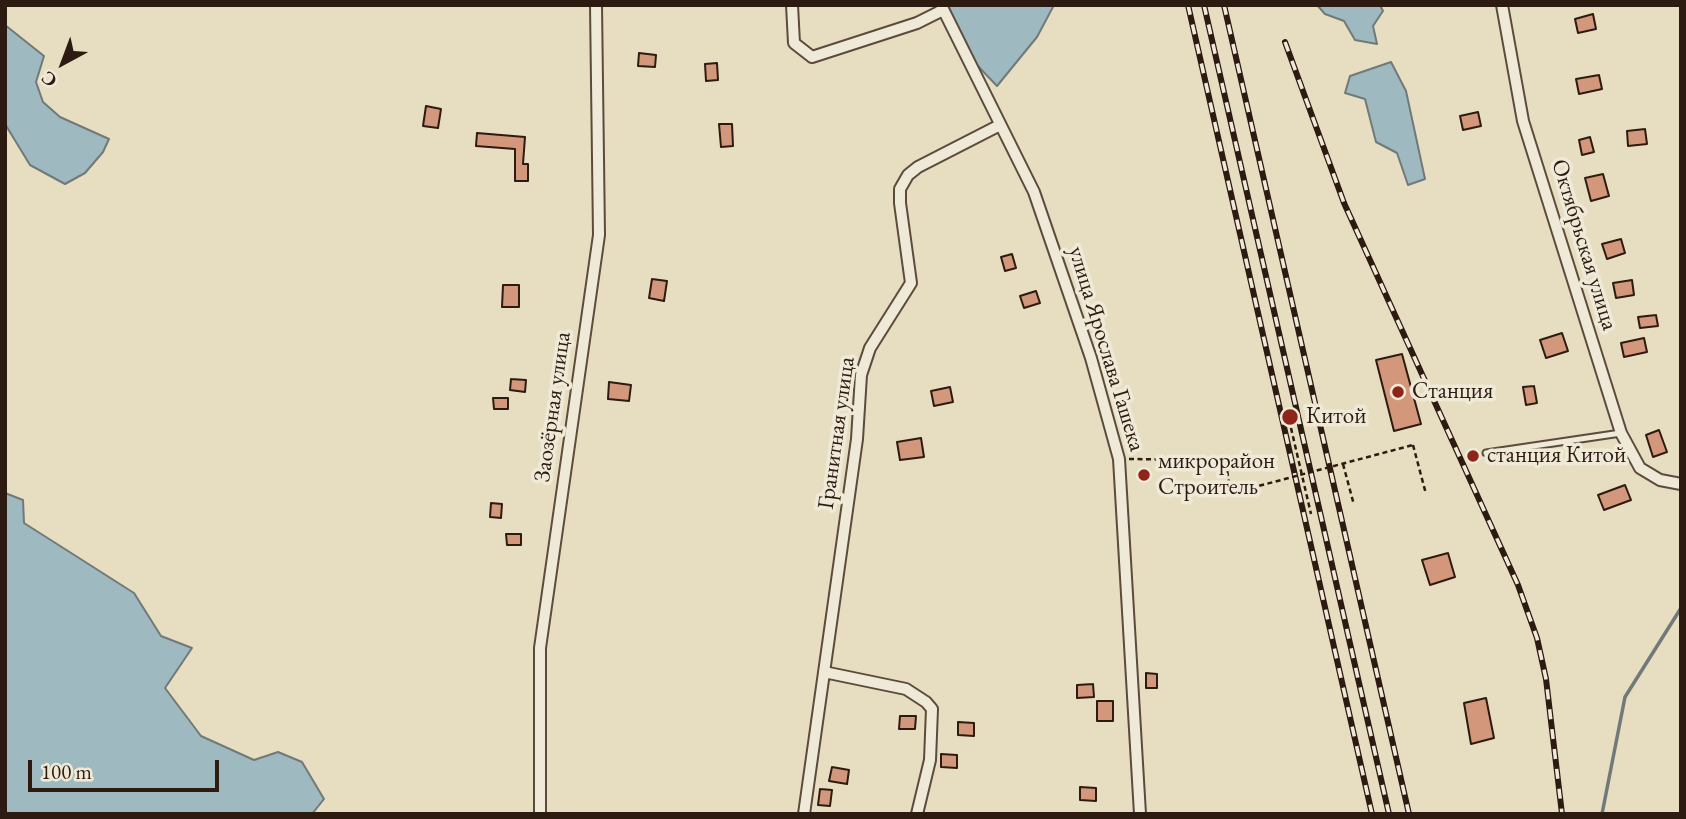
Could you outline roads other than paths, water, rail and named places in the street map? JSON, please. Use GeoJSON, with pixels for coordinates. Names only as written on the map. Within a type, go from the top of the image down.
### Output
{"type":"FeatureCollection","features":[{"type":"Feature","properties":{"kind":"street","name":"Заозёрная улица"},"geometry":{"type":"LineString","coordinates":[[540,814],[540,648],[599,235],[596,5]]}},
{"type":"Feature","properties":{"kind":"street"},"geometry":{"type":"LineString","coordinates":[[792,5],[794,43],[812,57],[917,23],[942,8]]}},
{"type":"Feature","properties":{"kind":"street","name":"Октябрьская улица"},"geometry":{"type":"LineString","coordinates":[[1502,5],[1523,121],[1621,433],[1635,463],[1660,480],[1681,484]]}},
{"type":"Feature","properties":{"kind":"street","name":"улица Ярослава Гашека"},"geometry":{"type":"LineString","coordinates":[[942,8],[1034,192],[1091,358],[1119,459],[1140,814]]}},
{"type":"Feature","properties":{"kind":"street","name":"Гранитная улица"},"geometry":{"type":"LineString","coordinates":[[804,814],[857,439],[861,375],[870,348],[911,283],[900,203],[901,189],[908,175],[918,167],[1000,125]]}},
{"type":"Feature","properties":{"kind":"street"},"geometry":{"type":"LineString","coordinates":[[824,671],[906,689],[932,709],[930,760],[917,814]]}},
{"type":"Feature","properties":{"kind":"lane"},"geometry":{"type":"LineString","coordinates":[[1486,453],[1621,433]]}},
{"type":"Feature","properties":{"kind":"water"},"geometry":{"type":"Polygon","coordinates":[[[946,5],[1054,5],[1037,37],[997,86],[974,62],[946,5]]]}},
{"type":"Feature","properties":{"kind":"water"},"geometry":{"type":"Polygon","coordinates":[[[1317,5],[1380,5],[1383,11],[1373,26],[1377,44],[1355,40],[1344,21],[1325,14],[1317,5]]]}},
{"type":"Feature","properties":{"kind":"water"},"geometry":{"type":"Polygon","coordinates":[[[5,25],[44,56],[36,82],[43,102],[60,117],[109,139],[103,152],[85,173],[65,184],[30,165],[5,124],[5,25]]]}},
{"type":"Feature","properties":{"kind":"water"},"geometry":{"type":"Polygon","coordinates":[[[1391,62],[1406,91],[1425,179],[1408,185],[1397,153],[1376,142],[1365,99],[1345,93],[1350,76],[1391,62]]]}},
{"type":"Feature","properties":{"kind":"water"},"geometry":{"type":"Polygon","coordinates":[[[5,493],[23,500],[24,523],[134,593],[161,636],[192,648],[165,688],[201,736],[254,760],[278,752],[302,762],[324,799],[312,814],[5,814],[5,493]]]}},
{"type":"Feature","properties":{"kind":"waterway"},"geometry":{"type":"LineString","coordinates":[[1602,814],[1625,697],[1681,608]]}},
{"type":"Feature","properties":{"kind":"railway"},"geometry":{"type":"LineString","coordinates":[[1188,5],[1372,814]]}},
{"type":"Feature","properties":{"kind":"railway"},"geometry":{"type":"LineString","coordinates":[[1204,5],[1389,814]]}},
{"type":"Feature","properties":{"kind":"railway"},"geometry":{"type":"LineString","coordinates":[[1224,5],[1409,814]]}},
{"type":"Feature","properties":{"kind":"railway"},"geometry":{"type":"LineString","coordinates":[[1285,42],[1344,203],[1518,585],[1537,638],[1546,679],[1562,814]]}},
{"type":"Feature","properties":{"kind":"place","name":"Станция"},"geometry":{"type":"Point","coordinates":[1398,392]}},
{"type":"Feature","properties":{"kind":"place","name":"Китой"},"geometry":{"type":"Point","coordinates":[1290,417]}},
{"type":"Feature","properties":{"kind":"place","name":"станция Китой"},"geometry":{"type":"Point","coordinates":[1473,456]}},
{"type":"Feature","properties":{"kind":"place","name":"микрорайон Строитель"},"geometry":{"type":"Point","coordinates":[1144,475]}}]}
